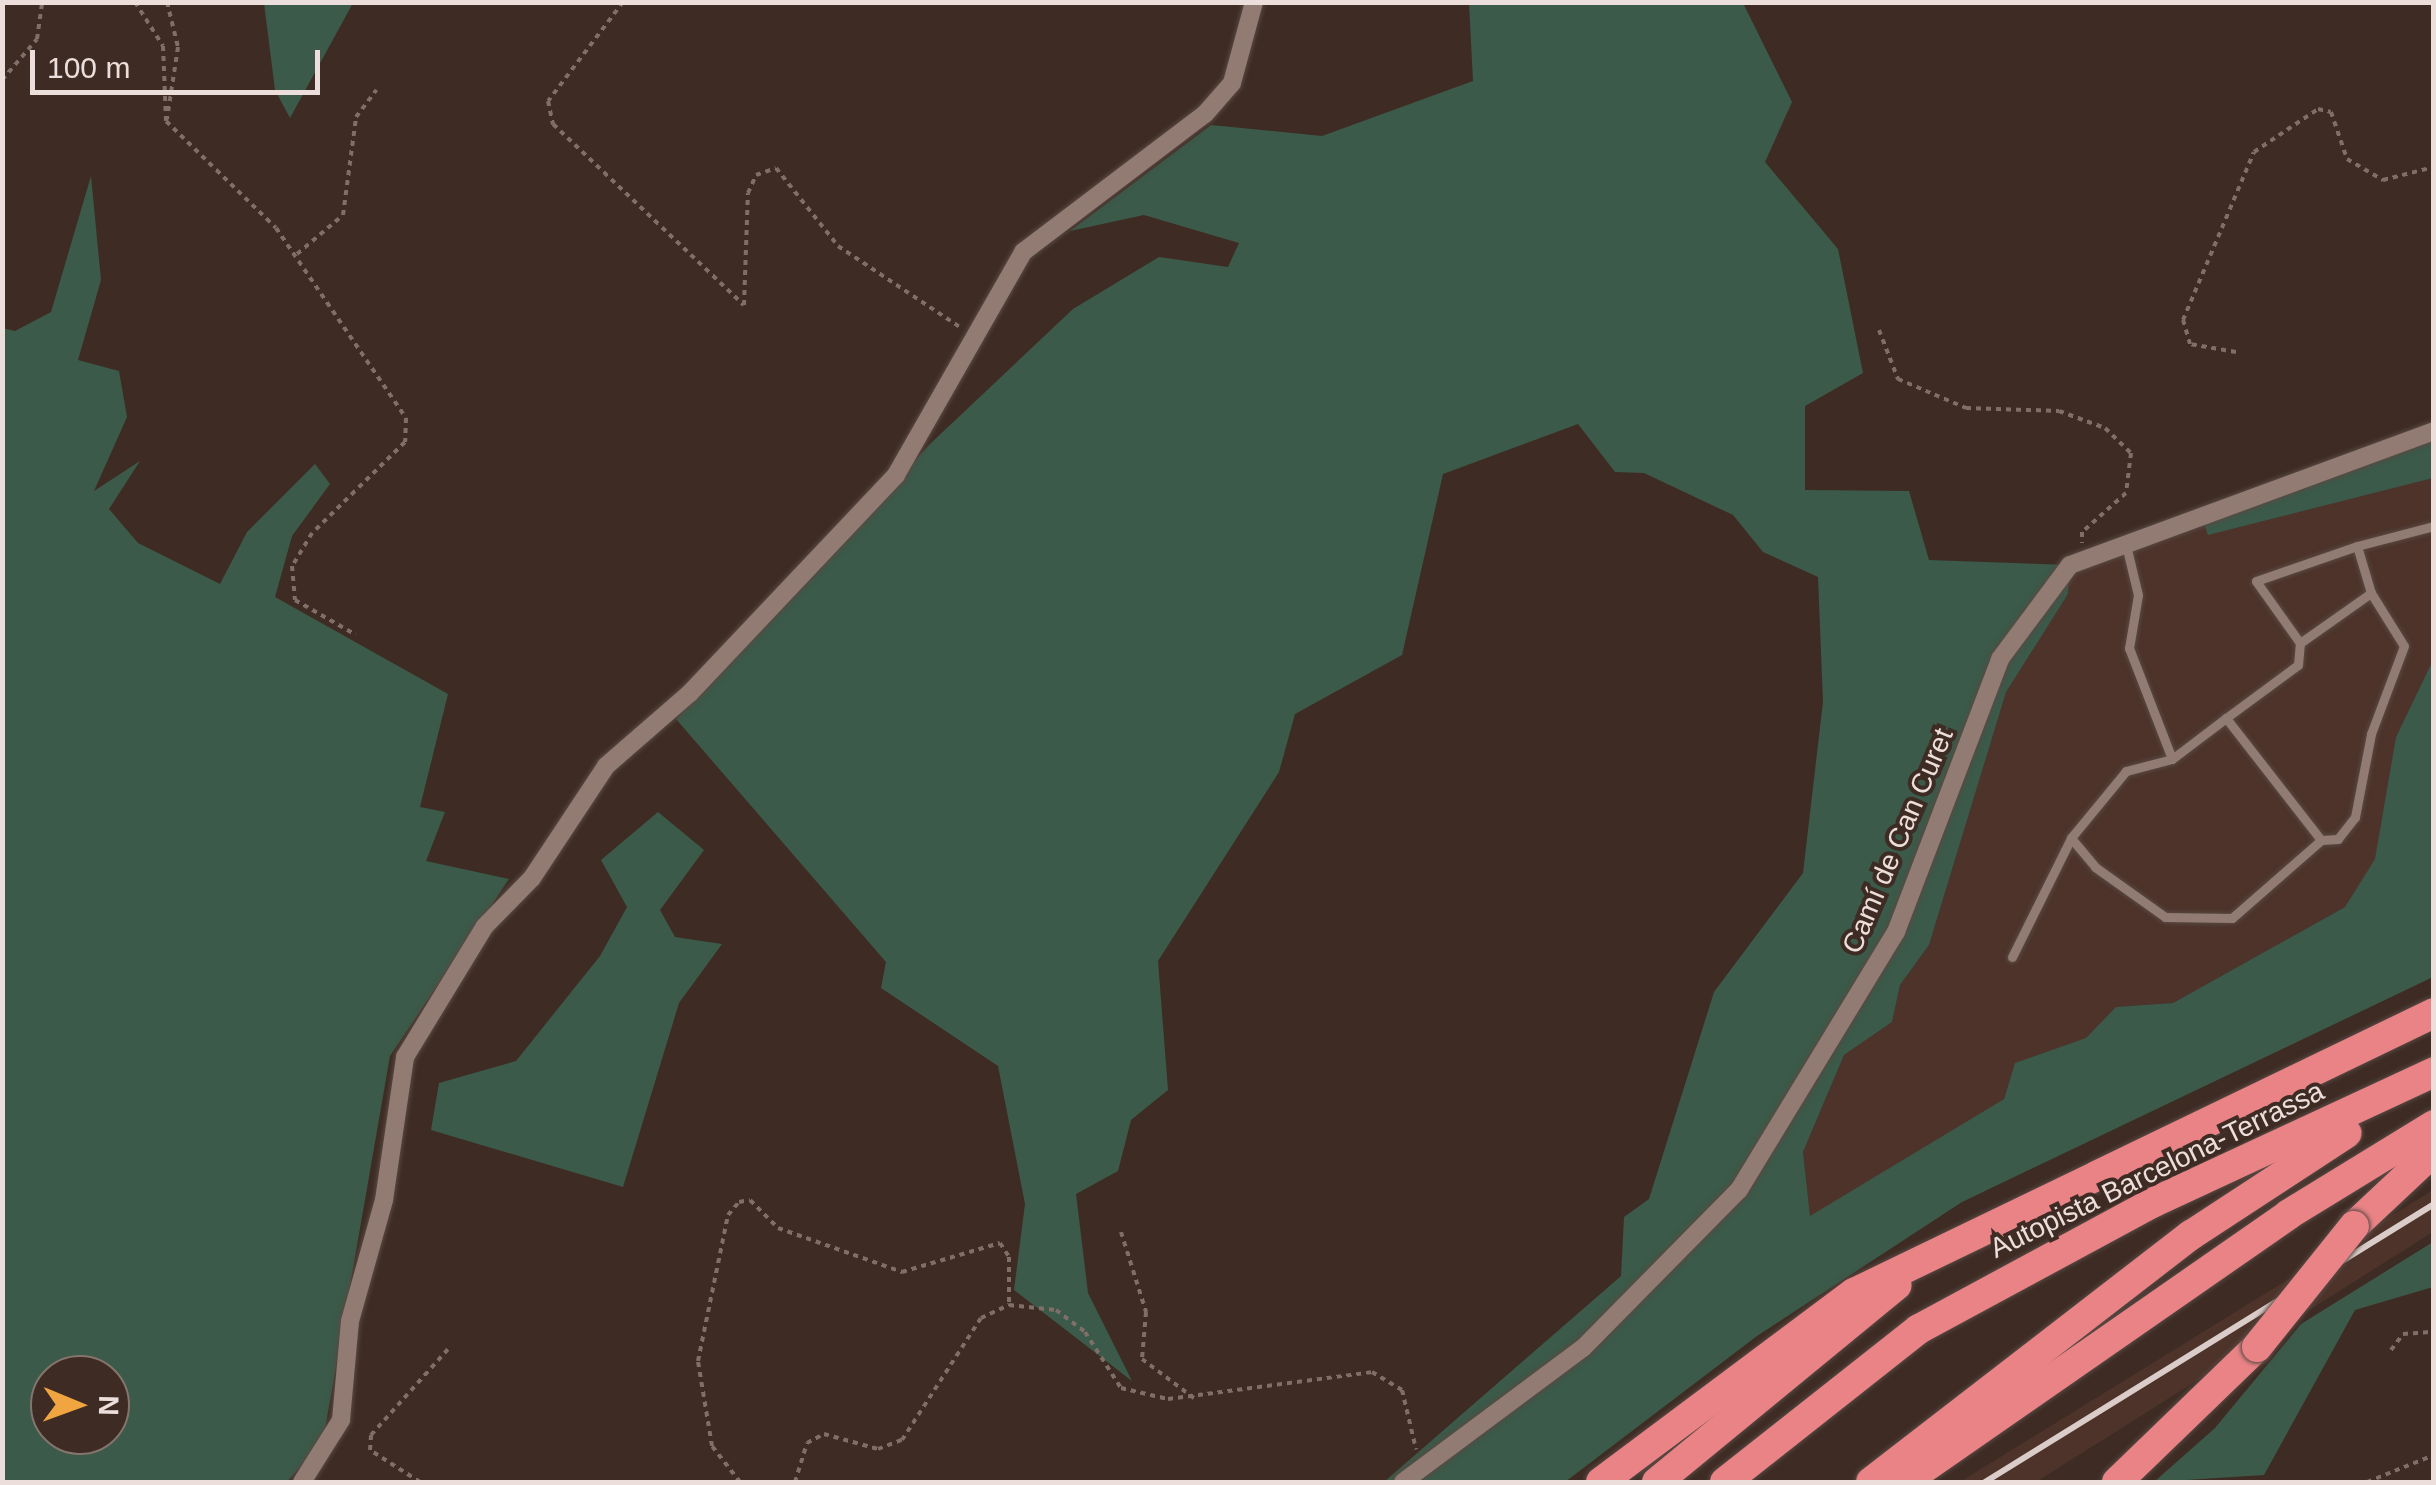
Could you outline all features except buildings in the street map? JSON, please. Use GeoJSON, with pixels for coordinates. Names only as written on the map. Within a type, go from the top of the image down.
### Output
{"type":"FeatureCollection","features":[{"type":"Feature","properties":{"kind":"highway"},"geometry":{"type":"LineString","coordinates":[[1601,1482],[1854,1293],[1915,1270],[2434,1013]]}},
{"type":"Feature","properties":{"kind":"highway","name":"Autopista Barcelona-Terrassa"},"geometry":{"type":"LineString","coordinates":[[1725,1482],[1919,1329],[2086,1236],[2434,1072]]}},
{"type":"Feature","properties":{"kind":"highway"},"geometry":{"type":"LineString","coordinates":[[1870,1482],[2191,1234],[2434,1083]]}},
{"type":"Feature","properties":{"kind":"highway"},"geometry":{"type":"LineString","coordinates":[[1904,1482],[2289,1214],[2434,1125]]}},
{"type":"Feature","properties":{"kind":"highway"},"geometry":{"type":"LineString","coordinates":[[2116,1482],[2257,1347],[2354,1226],[2434,1151]]}},
{"type":"Feature","properties":{"kind":"highway"},"geometry":{"type":"LineString","coordinates":[[1657,1482],[1915,1270]]}},
{"type":"Feature","properties":{"kind":"street"},"geometry":{"type":"LineString","coordinates":[[302,1482],[341,1420],[350,1322],[384,1200],[396,1092],[418,1032],[485,926],[532,878],[606,766],[690,693],[896,475],[972,335],[1024,252],[1205,114],[1232,83],[1254,2]]}},
{"type":"Feature","properties":{"kind":"street","name":"Camí de Can Curet"},"geometry":{"type":"LineString","coordinates":[[1403,1482],[1583,1348],[1740,1190],[1896,932],[2000,659],[2037,600],[2082,558],[2124,538],[2434,431]]}},
{"type":"Feature","properties":{"kind":"lane"},"geometry":{"type":"LineString","coordinates":[[2012,958],[2071,838],[2126,771],[2172,760],[2298,666],[2300,643],[2256,582],[2357,546],[2434,526]]}},
{"type":"Feature","properties":{"kind":"lane"},"geometry":{"type":"LineString","coordinates":[[2124,538],[2138,595],[2133,667],[2172,760]]}},
{"type":"Feature","properties":{"kind":"lane"},"geometry":{"type":"LineString","coordinates":[[2071,838],[2095,867],[2165,916],[2205,922],[2250,905],[2320,840],[2338,840],[2355,817],[2375,720],[2404,646],[2371,594],[2357,546]]}},
{"type":"Feature","properties":{"kind":"lane"},"geometry":{"type":"LineString","coordinates":[[2300,643],[2371,594]]}},
{"type":"Feature","properties":{"kind":"lane"},"geometry":{"type":"LineString","coordinates":[[2226,718],[2320,840]]}},
{"type":"Feature","properties":{"kind":"path"},"geometry":{"type":"LineString","coordinates":[[2,80],[36,39],[42,2]]}},
{"type":"Feature","properties":{"kind":"path"},"geometry":{"type":"LineString","coordinates":[[135,2],[167,60],[166,121],[297,254],[406,418],[405,442],[312,533],[292,566],[295,600],[356,635]]}},
{"type":"Feature","properties":{"kind":"path"},"geometry":{"type":"LineString","coordinates":[[166,121],[178,46],[167,2]]}},
{"type":"Feature","properties":{"kind":"path"},"geometry":{"type":"LineString","coordinates":[[623,2],[548,101],[552,124],[744,305],[748,193],[756,175],[776,168],[838,246],[972,335]]}},
{"type":"Feature","properties":{"kind":"path"},"geometry":{"type":"LineString","coordinates":[[297,254],[343,216],[356,117],[376,90]]}},
{"type":"Feature","properties":{"kind":"path"},"geometry":{"type":"LineString","coordinates":[[2236,352],[2190,344],[2183,320],[2254,152],[2318,109],[2331,112],[2347,158],[2383,180],[2434,167]]}},
{"type":"Feature","properties":{"kind":"path"},"geometry":{"type":"LineString","coordinates":[[1879,330],[1898,379],[1966,408],[2059,411],[2105,428],[2131,454],[2126,493],[2082,532],[2082,558]]}},
{"type":"Feature","properties":{"kind":"path"},"geometry":{"type":"LineString","coordinates":[[740,1482],[712,1446],[698,1361],[728,1215],[739,1202],[750,1200],[778,1228],[902,1272],[1000,1243],[1009,1257],[1009,1305]]}},
{"type":"Feature","properties":{"kind":"path"},"geometry":{"type":"LineString","coordinates":[[1121,1232],[1146,1312],[1142,1358],[1194,1398]]}},
{"type":"Feature","properties":{"kind":"path"},"geometry":{"type":"LineString","coordinates":[[796,1482],[807,1443],[824,1434],[878,1449],[902,1440],[982,1318],[1009,1305],[1056,1310],[1085,1332],[1121,1388],[1194,1398],[1372,1372],[1402,1390],[1420,1468]]}},
{"type":"Feature","properties":{"kind":"path"},"geometry":{"type":"LineString","coordinates":[[2391,1350],[2404,1334],[2434,1332]]}},
{"type":"Feature","properties":{"kind":"path"},"geometry":{"type":"LineString","coordinates":[[420,1482],[370,1450],[371,1435],[449,1348]]}},
{"type":"Feature","properties":{"kind":"path"},"geometry":{"type":"LineString","coordinates":[[2368,1482],[2434,1455]]}},
{"type":"Feature","properties":{"kind":"shaded area"},"geometry":{"type":"Polygon","coordinates":[[[2433,478],[2433,660],[2396,737],[2376,859],[2345,907],[2173,1003],[2117,1007],[2087,1038],[2015,1063],[2004,1099],[1810,1217],[1803,1152],[1844,1055],[1892,1022],[1900,985],[1929,945],[2006,691],[2068,594],[2070,565],[2200,513],[2208,534],[2433,478]]]}},
{"type":"Feature","properties":{"kind":"shaded area"},"geometry":{"type":"Polygon","coordinates":[[[2433,1190],[2433,1232],[2036,1482],[1960,1482],[2433,1190]]]}},
{"type":"Feature","properties":{"kind":"green space"},"geometry":{"type":"Polygon","coordinates":[[[264,3],[353,3],[290,118],[275,90],[264,3]]]}},
{"type":"Feature","properties":{"kind":"green space"},"geometry":{"type":"Polygon","coordinates":[[[1469,3],[1743,3],[1792,102],[1765,162],[1838,249],[1863,373],[1805,406],[1805,490],[1909,491],[1929,560],[2070,565],[2068,594],[2006,692],[1929,945],[1900,985],[1892,1022],[1844,1055],[1803,1152],[1810,1216],[2004,1099],[2015,1063],[2086,1038],[2116,1007],[2173,1003],[2345,907],[2375,859],[2396,737],[2433,660],[2433,977],[1962,1202],[1757,1336],[1565,1482],[1384,1482],[1621,1276],[1624,1217],[1649,1199],[1714,992],[1803,873],[1823,702],[1818,577],[1763,552],[1733,515],[1644,473],[1615,472],[1578,424],[1443,474],[1402,655],[1295,714],[1279,772],[1158,961],[1168,1090],[1131,1120],[1118,1171],[1076,1194],[1088,1293],[1132,1381],[1014,1290],[1025,1204],[998,1066],[881,988],[886,962],[676,719],[930,444],[1073,309],[1159,257],[1228,267],[1239,243],[1144,215],[1070,231],[1211,125],[1322,136],[1473,81],[1469,3]]]}},
{"type":"Feature","properties":{"kind":"green space"},"geometry":{"type":"Polygon","coordinates":[[[91,176],[101,280],[78,360],[119,371],[127,417],[94,491],[140,461],[109,509],[138,543],[220,584],[247,532],[315,464],[330,484],[292,536],[275,597],[448,694],[420,807],[445,812],[426,861],[509,879],[390,1056],[323,1441],[287,1482],[3,1482],[2,328],[15,331],[51,312],[91,176]]]}},
{"type":"Feature","properties":{"kind":"green space"},"geometry":{"type":"Polygon","coordinates":[[[2433,431],[2433,478],[2208,535],[2200,513],[2433,431]]]}},
{"type":"Feature","properties":{"kind":"green space"},"geometry":{"type":"Polygon","coordinates":[[[658,812],[704,850],[660,910],[675,937],[722,944],[679,1003],[623,1187],[431,1130],[439,1083],[516,1061],[600,956],[627,907],[601,860],[658,812]]]}},
{"type":"Feature","properties":{"kind":"green space"},"geometry":{"type":"Polygon","coordinates":[[[2433,1242],[2433,1287],[2355,1310],[2264,1475],[2154,1482],[2215,1428],[2301,1324],[2433,1242]]]}},
{"type":"Feature","properties":{"kind":"railway"},"geometry":{"type":"LineString","coordinates":[[1985,1482],[2434,1204]]}}]}
